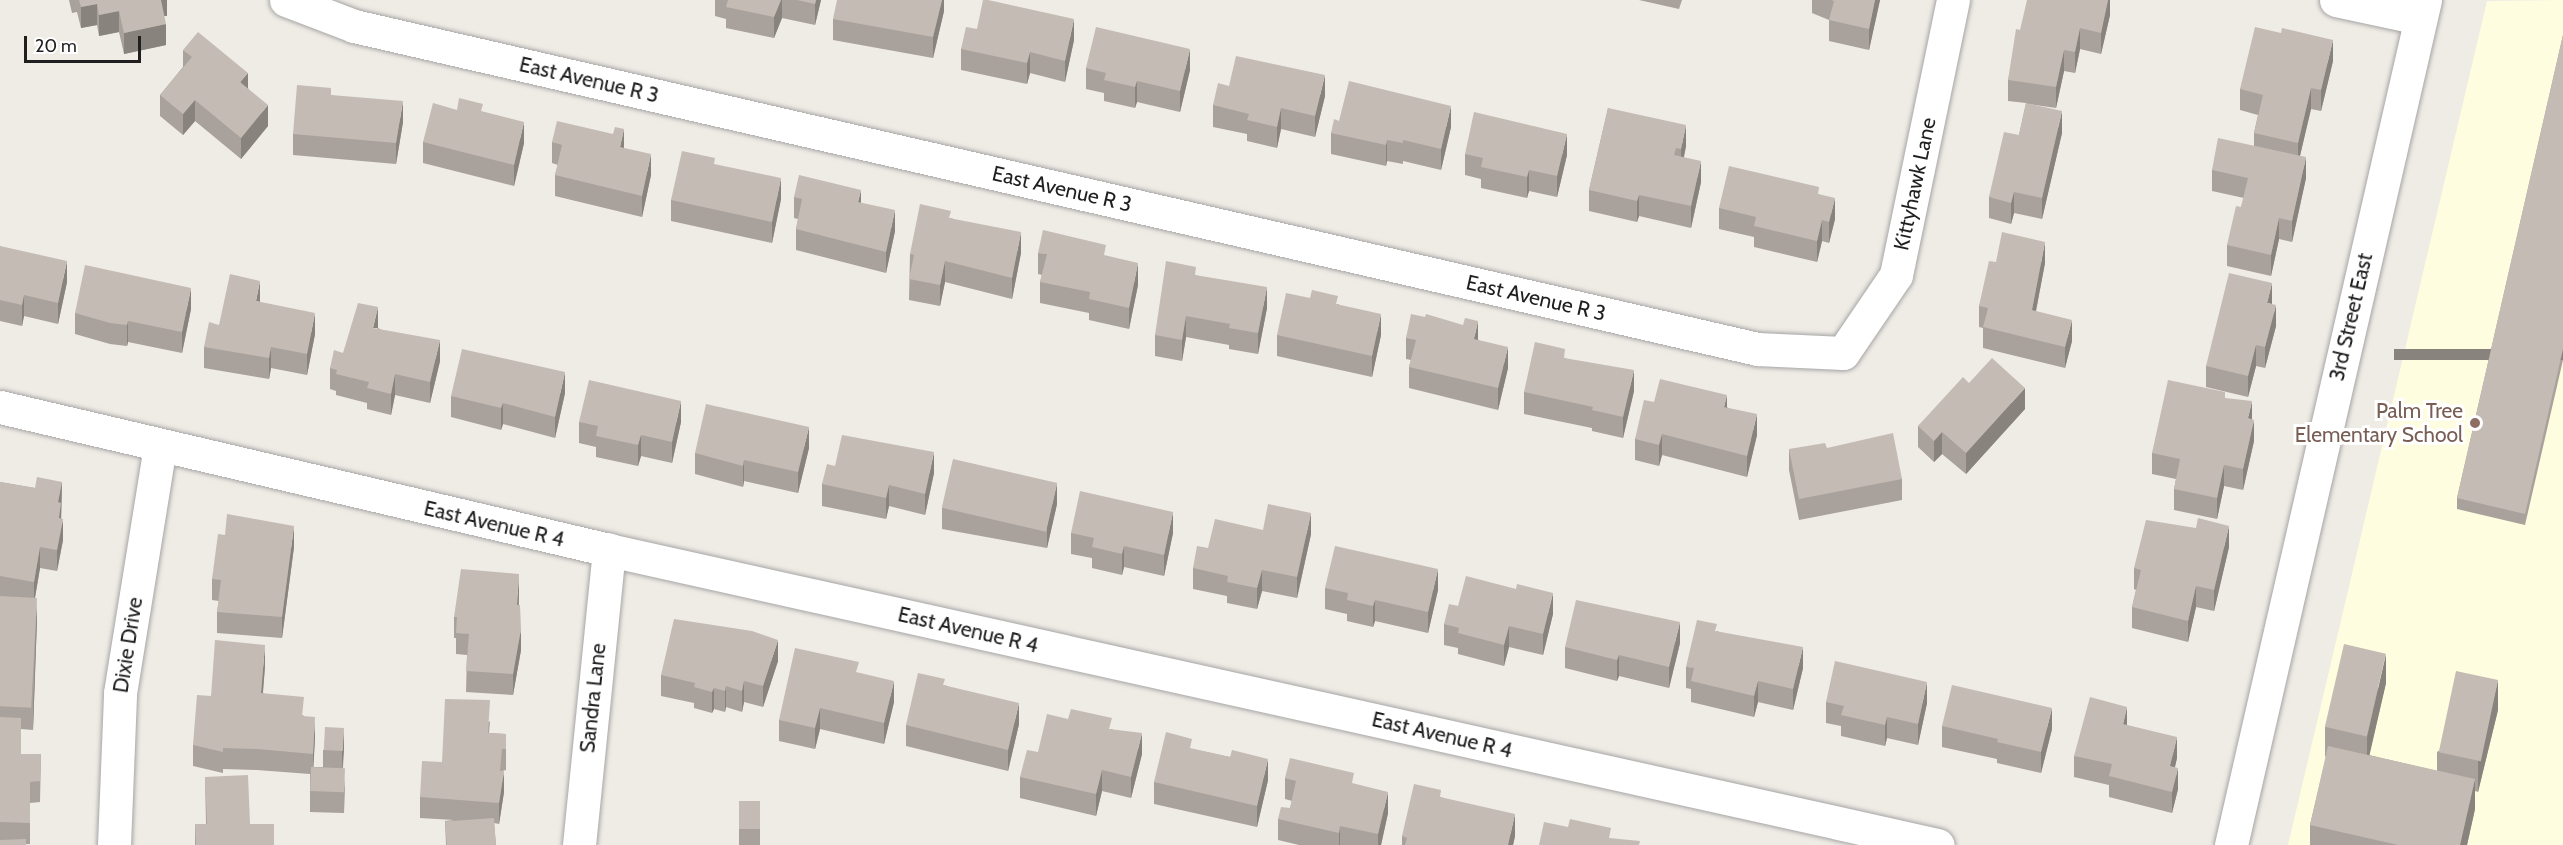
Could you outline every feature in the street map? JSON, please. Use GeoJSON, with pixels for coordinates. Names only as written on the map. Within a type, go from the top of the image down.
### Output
{"type":"FeatureCollection","features":[{"type":"Feature","properties":{"kind":"street","name":"Kittyhawk Lane"},"geometry":{"type":"LineString","coordinates":[[1843,353],[1896,275],[1953,0]]}},
{"type":"Feature","properties":{"kind":"street"},"geometry":{"type":"LineString","coordinates":[[2336,0],[2422,9]]}},
{"type":"Feature","properties":{"kind":"street","name":"East Avenue R 3"},"geometry":{"type":"LineString","coordinates":[[286,1],[354,26],[1757,349],[1843,353]]}},
{"type":"Feature","properties":{"kind":"street","name":"3rd Street East"},"geometry":{"type":"LineString","coordinates":[[2231,845],[2422,9]]}},
{"type":"Feature","properties":{"kind":"street","name":"East Avenue R 4"},"geometry":{"type":"LineString","coordinates":[[0,408],[609,550],[1938,845]]}},
{"type":"Feature","properties":{"kind":"street","name":"Dixie Drive"},"geometry":{"type":"LineString","coordinates":[[114,845],[120,693],[160,447]]}},
{"type":"Feature","properties":{"kind":"street","name":"Sandra Lane"},"geometry":{"type":"LineString","coordinates":[[579,845],[609,550]]}},
{"type":"Feature","properties":{"kind":"shaded area","name":"Palm Tree Elementary School"},"geometry":{"type":"Polygon","coordinates":[[[2563,0],[2563,845],[2288,845],[2487,1],[2563,0]]]}},
{"type":"Feature","properties":{"kind":"building"},"geometry":{"type":"Polygon","coordinates":[[[79,0],[161,0],[166,24],[124,33],[119,11],[99,15],[97,4],[81,7],[79,0]]]}},
{"type":"Feature","properties":{"kind":"building"},"geometry":{"type":"Polygon","coordinates":[[[728,0],[781,0],[774,17],[726,7],[728,0]]]}},
{"type":"Feature","properties":{"kind":"building"},"geometry":{"type":"Polygon","coordinates":[[[797,0],[816,0],[815,4],[797,0]]]}},
{"type":"Feature","properties":{"kind":"building"},"geometry":{"type":"Polygon","coordinates":[[[837,0],[942,0],[933,37],[833,19],[837,0]]]}},
{"type":"Feature","properties":{"kind":"building"},"geometry":{"type":"Polygon","coordinates":[[[983,0],[1074,19],[1065,61],[1030,52],[1027,63],[961,49],[966,27],[977,29],[983,0]]]}},
{"type":"Feature","properties":{"kind":"building"},"geometry":{"type":"Polygon","coordinates":[[[1831,0],[1875,0],[1869,29],[1829,20],[1834,1],[1831,0]]]}},
{"type":"Feature","properties":{"kind":"building"},"geometry":{"type":"Polygon","coordinates":[[[2027,0],[2108,0],[2101,33],[2080,28],[2075,52],[2064,50],[2056,87],[2008,80],[2016,29],[2020,30],[2027,0]]]}},
{"type":"Feature","properties":{"kind":"building"},"geometry":{"type":"Polygon","coordinates":[[[1096,27],[1190,49],[1180,91],[1137,81],[1135,87],[1104,80],[1106,73],[1086,68],[1096,27]]]}},
{"type":"Feature","properties":{"kind":"building"},"geometry":{"type":"Polygon","coordinates":[[[2255,27],[2281,33],[2282,28],[2333,40],[2321,90],[2311,88],[2298,143],[2254,133],[2263,95],[2240,89],[2255,27]]]}},
{"type":"Feature","properties":{"kind":"building"},"geometry":{"type":"Polygon","coordinates":[[[198,32],[248,73],[240,82],[268,105],[241,138],[195,100],[183,114],[160,95],[192,57],[183,50],[198,32]]]}},
{"type":"Feature","properties":{"kind":"building"},"geometry":{"type":"Polygon","coordinates":[[[2563,35],[2563,349],[2525,514],[2457,498],[2563,35]]]}},
{"type":"Feature","properties":{"kind":"building"},"geometry":{"type":"Polygon","coordinates":[[[1236,56],[1325,75],[1315,116],[1281,108],[1277,127],[1247,120],[1249,114],[1213,105],[1218,83],[1229,86],[1236,56]]]}},
{"type":"Feature","properties":{"kind":"building"},"geometry":{"type":"Polygon","coordinates":[[[1349,81],[1451,106],[1441,149],[1403,140],[1403,143],[1387,140],[1386,145],[1331,133],[1334,119],[1339,121],[1349,81]]]}},
{"type":"Feature","properties":{"kind":"building"},"geometry":{"type":"Polygon","coordinates":[[[297,85],[331,88],[331,95],[403,101],[396,143],[293,134],[297,85]]]}},
{"type":"Feature","properties":{"kind":"building"},"geometry":{"type":"Polygon","coordinates":[[[459,98],[483,104],[481,111],[524,122],[514,165],[423,142],[433,103],[457,110],[459,98]]]}},
{"type":"Feature","properties":{"kind":"building"},"geometry":{"type":"Polygon","coordinates":[[[2026,103],[2062,111],[2042,198],[2014,192],[2011,203],[1989,197],[2004,132],[2019,135],[2026,103]]]}},
{"type":"Feature","properties":{"kind":"building"},"geometry":{"type":"Polygon","coordinates":[[[1608,108],[1686,125],[1681,149],[1676,148],[1674,155],[1701,161],[1691,206],[1639,195],[1637,201],[1589,190],[1608,108]]]}},
{"type":"Feature","properties":{"kind":"building"},"geometry":{"type":"Polygon","coordinates":[[[1474,112],[1567,134],[1557,176],[1529,170],[1527,177],[1481,167],[1483,158],[1465,154],[1474,112]]]}},
{"type":"Feature","properties":{"kind":"building"},"geometry":{"type":"Polygon","coordinates":[[[557,121],[613,134],[615,127],[624,129],[620,147],[651,154],[642,196],[555,175],[562,145],[552,142],[557,121]]]}},
{"type":"Feature","properties":{"kind":"building"},"geometry":{"type":"Polygon","coordinates":[[[2218,138],[2306,157],[2292,221],[2279,218],[2271,255],[2227,245],[2236,206],[2241,207],[2248,178],[2212,170],[2218,138]]]}},
{"type":"Feature","properties":{"kind":"building"},"geometry":{"type":"Polygon","coordinates":[[[682,151],[715,158],[714,164],[781,178],[772,222],[671,200],[682,151]]]}},
{"type":"Feature","properties":{"kind":"building"},"geometry":{"type":"Polygon","coordinates":[[[1729,166],[1819,187],[1818,194],[1835,198],[1829,222],[1822,220],[1817,241],[1754,226],[1756,217],[1719,208],[1729,166]]]}},
{"type":"Feature","properties":{"kind":"building"},"geometry":{"type":"Polygon","coordinates":[[[799,175],[861,190],[858,202],[895,210],[886,252],[796,229],[802,199],[794,197],[799,175]]]}},
{"type":"Feature","properties":{"kind":"building"},"geometry":{"type":"Polygon","coordinates":[[[920,204],[951,211],[949,218],[1021,232],[1012,278],[945,261],[940,285],[909,279],[914,255],[910,254],[920,204]]]}},
{"type":"Feature","properties":{"kind":"building"},"geometry":{"type":"Polygon","coordinates":[[[1043,230],[1106,245],[1104,255],[1138,263],[1129,308],[1089,299],[1090,292],[1040,282],[1047,254],[1038,253],[1043,230]]]}},
{"type":"Feature","properties":{"kind":"building"},"geometry":{"type":"Polygon","coordinates":[[[2002,232],[2045,242],[2032,310],[2072,320],[2065,347],[1983,327],[1988,308],[1979,306],[1989,261],[1996,262],[2002,232]]]}},
{"type":"Feature","properties":{"kind":"building"},"geometry":{"type":"Polygon","coordinates":[[[0,246],[67,261],[58,303],[24,295],[22,305],[0,300],[0,246]]]}},
{"type":"Feature","properties":{"kind":"building"},"geometry":{"type":"Polygon","coordinates":[[[1166,261],[1196,267],[1195,275],[1267,287],[1258,333],[1229,328],[1230,324],[1186,316],[1182,340],[1155,335],[1166,261]]]}},
{"type":"Feature","properties":{"kind":"building"},"geometry":{"type":"Polygon","coordinates":[[[85,265],[191,288],[182,332],[128,321],[127,325],[110,323],[75,313],[85,265]]]}},
{"type":"Feature","properties":{"kind":"building"},"geometry":{"type":"Polygon","coordinates":[[[2229,273],[2272,283],[2267,303],[2276,305],[2265,347],[2256,345],[2248,376],[2206,366],[2229,273]]]}},
{"type":"Feature","properties":{"kind":"building"},"geometry":{"type":"Polygon","coordinates":[[[230,274],[260,281],[256,301],[315,313],[307,354],[271,347],[269,358],[204,347],[209,322],[219,325],[230,274]]]}},
{"type":"Feature","properties":{"kind":"building"},"geometry":{"type":"Polygon","coordinates":[[[1312,290],[1338,296],[1336,304],[1381,314],[1372,356],[1277,335],[1286,293],[1310,298],[1312,290]]]}},
{"type":"Feature","properties":{"kind":"building"},"geometry":{"type":"Polygon","coordinates":[[[358,303],[378,307],[373,328],[440,340],[430,382],[395,374],[391,394],[367,388],[369,382],[336,374],[337,370],[330,368],[334,350],[343,353],[358,303]]]}},
{"type":"Feature","properties":{"kind":"building"},"geometry":{"type":"Polygon","coordinates":[[[1411,314],[1425,317],[1426,314],[1463,325],[1465,318],[1478,321],[1474,339],[1508,347],[1498,388],[1409,367],[1416,340],[1406,338],[1411,314]]]}},
{"type":"Feature","properties":{"kind":"building"},"geometry":{"type":"Polygon","coordinates":[[[1535,342],[1565,349],[1564,358],[1634,370],[1623,417],[1592,410],[1593,407],[1524,392],[1535,342]]]}},
{"type":"Feature","properties":{"kind":"building"},"geometry":{"type":"Polygon","coordinates":[[[462,349],[565,372],[555,417],[503,403],[501,408],[451,396],[462,349]]]}},
{"type":"Feature","properties":{"kind":"building"},"geometry":{"type":"Polygon","coordinates":[[[1992,358],[2025,388],[1966,453],[1942,432],[1934,441],[1918,426],[1963,377],[1969,383],[1992,358]]]}},
{"type":"Feature","properties":{"kind":"building"},"geometry":{"type":"Polygon","coordinates":[[[1660,379],[1727,395],[1724,407],[1757,414],[1747,456],[1662,434],[1659,445],[1635,439],[1644,400],[1654,402],[1660,379]]]}},
{"type":"Feature","properties":{"kind":"building"},"geometry":{"type":"Polygon","coordinates":[[[589,380],[681,401],[672,442],[641,435],[638,445],[596,436],[598,426],[579,422],[589,380]]]}},
{"type":"Feature","properties":{"kind":"building"},"geometry":{"type":"Polygon","coordinates":[[[2168,380],[2225,392],[2225,398],[2252,401],[2248,418],[2254,420],[2243,469],[2224,465],[2217,498],[2174,489],[2180,459],[2152,453],[2168,380]]]}},
{"type":"Feature","properties":{"kind":"building"},"geometry":{"type":"Polygon","coordinates":[[[706,404],[809,427],[798,472],[744,460],[743,466],[695,453],[706,404]]]}},
{"type":"Feature","properties":{"kind":"building"},"geometry":{"type":"Polygon","coordinates":[[[1893,433],[1902,479],[1799,499],[1789,449],[1825,443],[1827,448],[1893,433]]]}},
{"type":"Feature","properties":{"kind":"building"},"geometry":{"type":"Polygon","coordinates":[[[842,435],[934,452],[925,494],[889,485],[886,498],[822,484],[827,464],[835,466],[842,435]]]}},
{"type":"Feature","properties":{"kind":"building"},"geometry":{"type":"Polygon","coordinates":[[[953,459],[1057,483],[1046,532],[942,508],[953,459]]]}},
{"type":"Feature","properties":{"kind":"building"},"geometry":{"type":"Polygon","coordinates":[[[37,477],[62,482],[58,502],[61,503],[59,518],[63,519],[57,550],[40,547],[34,582],[0,576],[0,482],[35,488],[37,477]]]}},
{"type":"Feature","properties":{"kind":"building"},"geometry":{"type":"Polygon","coordinates":[[[1080,491],[1173,512],[1164,555],[1124,546],[1122,554],[1092,547],[1094,538],[1071,533],[1080,491]]]}},
{"type":"Feature","properties":{"kind":"building"},"geometry":{"type":"Polygon","coordinates":[[[1268,504],[1311,513],[1297,577],[1262,570],[1257,588],[1227,582],[1228,576],[1193,568],[1197,546],[1208,548],[1215,519],[1263,530],[1268,504]]]}},
{"type":"Feature","properties":{"kind":"building"},"geometry":{"type":"Polygon","coordinates":[[[227,514],[294,526],[282,617],[217,612],[221,580],[212,579],[218,534],[225,535],[227,514]]]}},
{"type":"Feature","properties":{"kind":"building"},"geometry":{"type":"Polygon","coordinates":[[[2198,518],[2229,526],[2214,590],[2196,586],[2188,621],[2132,607],[2141,570],[2134,568],[2146,520],[2196,528],[2198,518]]]}},
{"type":"Feature","properties":{"kind":"building"},"geometry":{"type":"Polygon","coordinates":[[[1335,546],[1438,569],[1428,612],[1375,600],[1373,606],[1347,600],[1348,593],[1325,588],[1335,546]]]}},
{"type":"Feature","properties":{"kind":"building"},"geometry":{"type":"Polygon","coordinates":[[[461,569],[519,574],[517,605],[520,605],[521,629],[513,674],[466,671],[469,634],[456,633],[457,617],[454,617],[461,569]]]}},
{"type":"Feature","properties":{"kind":"building"},"geometry":{"type":"Polygon","coordinates":[[[1466,576],[1516,589],[1517,584],[1553,593],[1543,634],[1509,626],[1504,645],[1458,633],[1459,628],[1444,624],[1449,604],[1458,606],[1466,576]]]}},
{"type":"Feature","properties":{"kind":"building"},"geometry":{"type":"Polygon","coordinates":[[[0,596],[37,598],[31,708],[0,706],[0,596]]]}},
{"type":"Feature","properties":{"kind":"building"},"geometry":{"type":"Polygon","coordinates":[[[1576,600],[1680,622],[1669,667],[1619,655],[1617,660],[1565,647],[1576,600]]]}},
{"type":"Feature","properties":{"kind":"building"},"geometry":{"type":"Polygon","coordinates":[[[674,619],[752,631],[778,640],[763,686],[744,681],[742,691],[726,686],[725,691],[714,688],[712,692],[694,687],[695,683],[661,675],[674,619]]]}},
{"type":"Feature","properties":{"kind":"building"},"geometry":{"type":"Polygon","coordinates":[[[1697,620],[1717,624],[1715,631],[1803,647],[1793,689],[1758,681],[1754,696],[1691,681],[1694,668],[1686,667],[1697,620]]]}},
{"type":"Feature","properties":{"kind":"building"},"geometry":{"type":"Polygon","coordinates":[[[215,640],[265,645],[261,693],[304,697],[302,716],[315,717],[313,754],[223,748],[223,752],[193,745],[197,695],[211,696],[215,640]]]}},
{"type":"Feature","properties":{"kind":"building"},"geometry":{"type":"Polygon","coordinates":[[[2344,644],[2386,654],[2367,736],[2325,727],[2344,644]]]}},
{"type":"Feature","properties":{"kind":"building"},"geometry":{"type":"Polygon","coordinates":[[[795,648],[859,662],[856,672],[894,681],[884,723],[820,708],[815,728],[779,720],[795,648]]]}},
{"type":"Feature","properties":{"kind":"building"},"geometry":{"type":"Polygon","coordinates":[[[1835,661],[1927,682],[1918,724],[1887,717],[1885,725],[1841,715],[1844,706],[1826,702],[1835,661]]]}},
{"type":"Feature","properties":{"kind":"building"},"geometry":{"type":"Polygon","coordinates":[[[2456,671],[2498,680],[2481,761],[2439,752],[2456,671]]]}},
{"type":"Feature","properties":{"kind":"building"},"geometry":{"type":"Polygon","coordinates":[[[918,673],[945,679],[943,685],[1019,703],[1008,750],[906,725],[918,673]]]}},
{"type":"Feature","properties":{"kind":"building"},"geometry":{"type":"Polygon","coordinates":[[[1952,685],[2052,708],[2041,752],[1942,726],[1952,685]]]}},
{"type":"Feature","properties":{"kind":"building"},"geometry":{"type":"Polygon","coordinates":[[[2090,697],[2127,707],[2123,724],[2177,737],[2170,766],[2178,768],[2172,792],[2109,776],[2112,764],[2074,756],[2090,697]]]}},
{"type":"Feature","properties":{"kind":"building"},"geometry":{"type":"Polygon","coordinates":[[[445,699],[490,700],[488,733],[506,734],[506,749],[502,749],[500,771],[504,771],[499,803],[420,797],[422,761],[442,762],[445,699]]]}},
{"type":"Feature","properties":{"kind":"building"},"geometry":{"type":"Polygon","coordinates":[[[1071,709],[1112,718],[1109,729],[1142,733],[1131,777],[1102,770],[1096,794],[1020,777],[1027,750],[1038,752],[1047,714],[1068,719],[1071,709]]]}},
{"type":"Feature","properties":{"kind":"building"},"geometry":{"type":"Polygon","coordinates":[[[0,717],[21,718],[21,754],[41,754],[40,781],[30,782],[30,823],[0,822],[0,717]]]}},
{"type":"Feature","properties":{"kind":"building"},"geometry":{"type":"Polygon","coordinates":[[[325,727],[344,728],[343,751],[324,750],[325,727]]]}},
{"type":"Feature","properties":{"kind":"building"},"geometry":{"type":"Polygon","coordinates":[[[1166,732],[1192,739],[1190,748],[1230,757],[1232,750],[1268,759],[1257,806],[1154,782],[1166,732]]]}},
{"type":"Feature","properties":{"kind":"building"},"geometry":{"type":"Polygon","coordinates":[[[2328,746],[2475,779],[2460,845],[2398,845],[2310,825],[2328,746]]]}},
{"type":"Feature","properties":{"kind":"building"},"geometry":{"type":"Polygon","coordinates":[[[1290,758],[1354,773],[1352,783],[1388,792],[1378,834],[1340,826],[1339,833],[1278,819],[1281,807],[1290,808],[1296,781],[1285,778],[1290,758]]]}},
{"type":"Feature","properties":{"kind":"building"},"geometry":{"type":"Polygon","coordinates":[[[311,767],[345,768],[344,792],[310,791],[311,767]]]}},
{"type":"Feature","properties":{"kind":"building"},"geometry":{"type":"Polygon","coordinates":[[[248,775],[250,824],[274,824],[274,845],[196,845],[195,824],[207,824],[205,777],[248,775]]]}},
{"type":"Feature","properties":{"kind":"building"},"geometry":{"type":"Polygon","coordinates":[[[1414,784],[1441,790],[1440,797],[1515,814],[1508,845],[1405,845],[1407,838],[1402,836],[1414,784]]]}},
{"type":"Feature","properties":{"kind":"building"},"geometry":{"type":"Polygon","coordinates":[[[739,801],[760,801],[760,829],[739,829],[739,801]]]}},
{"type":"Feature","properties":{"kind":"building"},"geometry":{"type":"Polygon","coordinates":[[[494,818],[496,845],[447,845],[445,821],[494,818]]]}},
{"type":"Feature","properties":{"kind":"building"},"geometry":{"type":"Polygon","coordinates":[[[1570,819],[1611,828],[1609,838],[1640,841],[1639,845],[1539,845],[1544,822],[1568,827],[1570,819]]]}},
{"type":"Feature","properties":{"kind":"building"},"geometry":{"type":"Polygon","coordinates":[[[26,839],[26,845],[0,845],[0,840],[26,839]]]}},
{"type":"Feature","properties":{"kind":"place","name":"Palm Tree Elementary School"},"geometry":{"type":"Point","coordinates":[2475,423]}}]}
